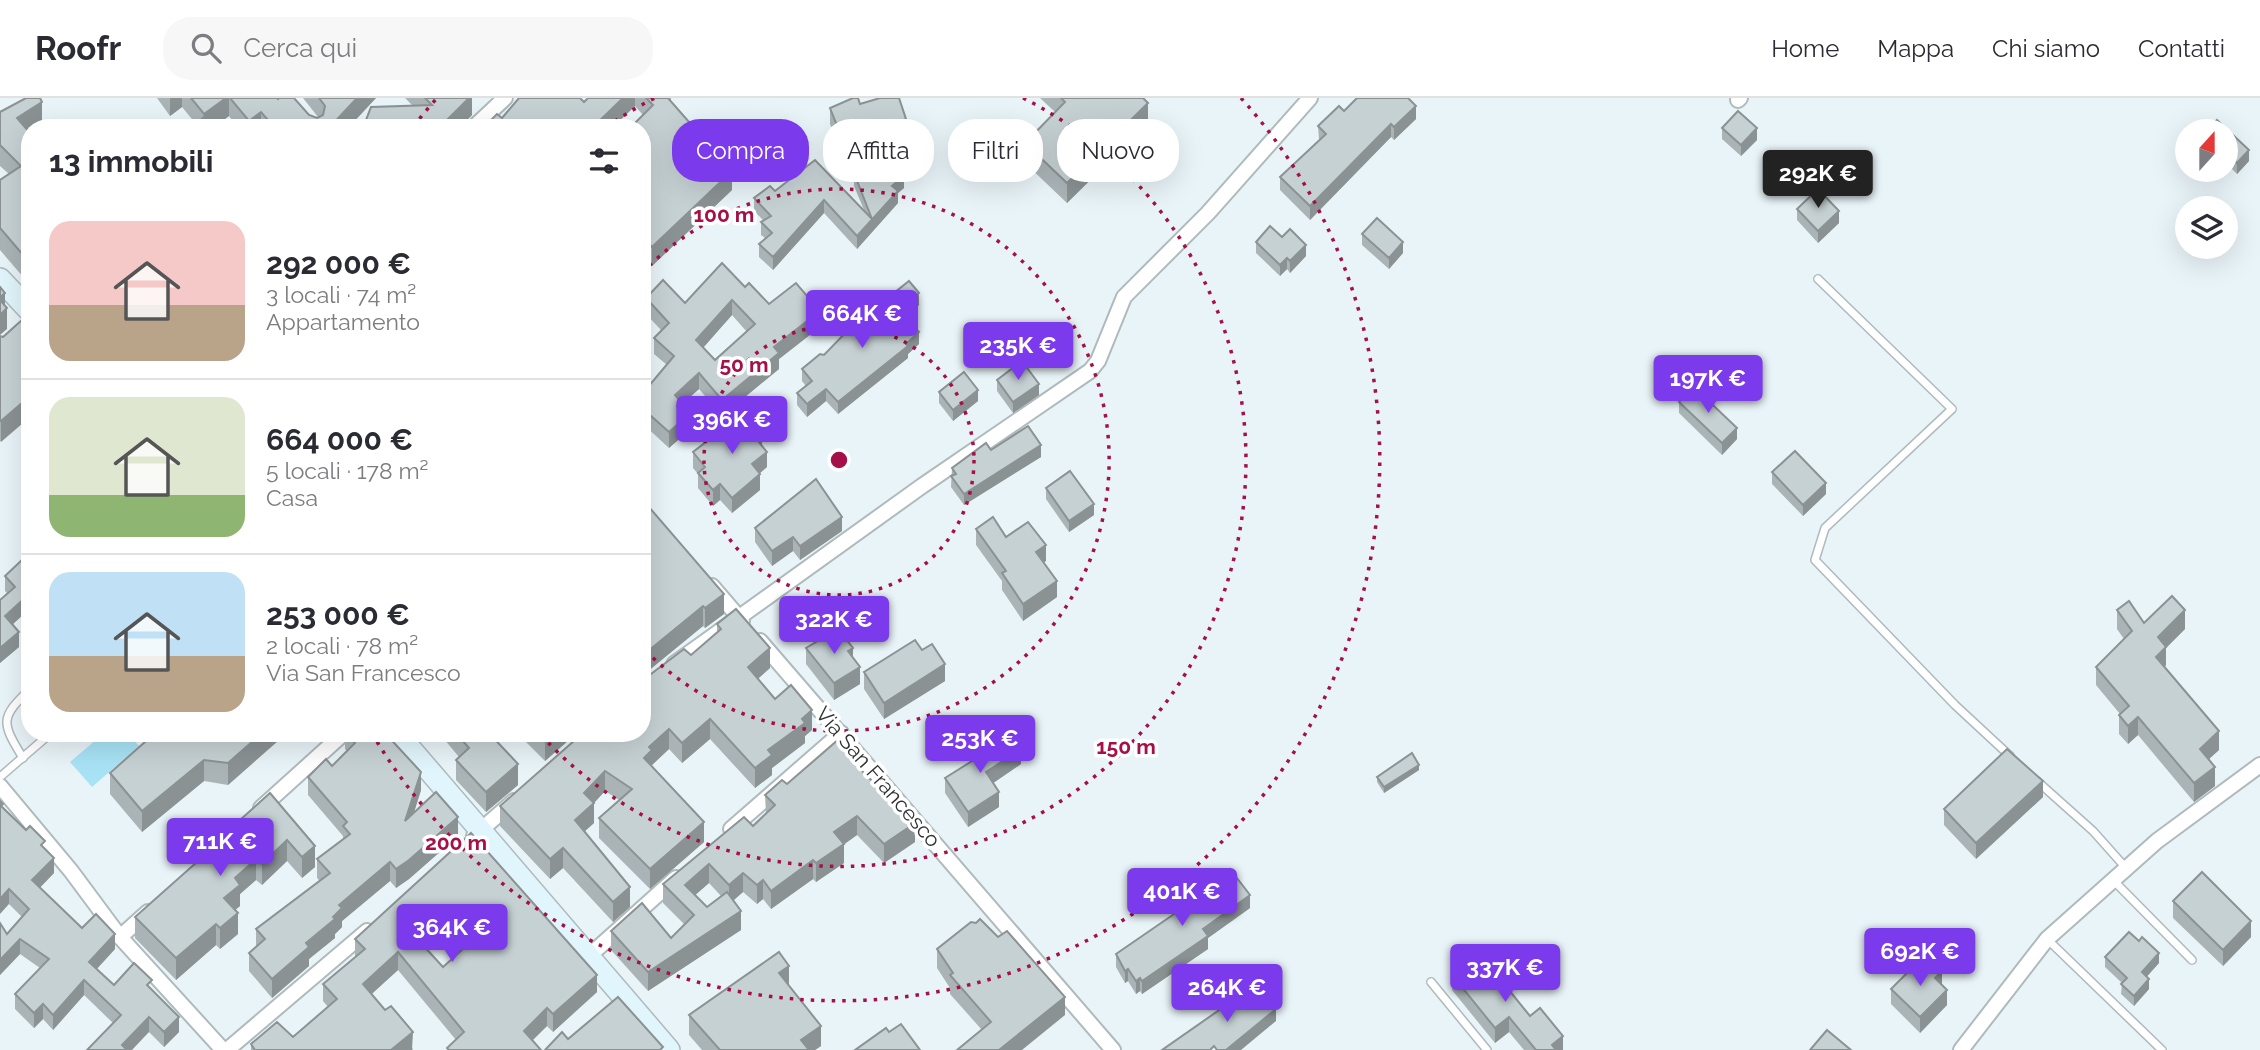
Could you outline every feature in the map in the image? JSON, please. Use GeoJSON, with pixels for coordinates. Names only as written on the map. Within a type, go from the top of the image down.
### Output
{"type":"FeatureCollection","features":[{"type":"Feature","properties":{"kind":"main road"},"geometry":{"type":"LineString","coordinates":[[0,279],[21,312]]}},
{"type":"Feature","properties":{"kind":"main road"},"geometry":{"type":"LineString","coordinates":[[405,742],[670,1050]]}},
{"type":"Feature","properties":{"kind":"street"},"geometry":{"type":"LineString","coordinates":[[483,119],[505,98]]}},
{"type":"Feature","properties":{"kind":"street"},"geometry":{"type":"LineString","coordinates":[[660,675],[737,616],[1090,371],[1098,361],[1124,297],[1208,213],[1310,98]]}},
{"type":"Feature","properties":{"kind":"street","name":"Via San Francesco"},"geometry":{"type":"LineString","coordinates":[[703,576],[1113,1050]]}},
{"type":"Feature","properties":{"kind":"street"},"geometry":{"type":"LineString","coordinates":[[718,841],[841,733]]}},
{"type":"Feature","properties":{"kind":"street"},"geometry":{"type":"LineString","coordinates":[[252,816],[334,742]]}},
{"type":"Feature","properties":{"kind":"street"},"geometry":{"type":"LineString","coordinates":[[1961,1050],[2047,939],[2157,841],[2260,765]]}},
{"type":"Feature","properties":{"kind":"street"},"geometry":{"type":"LineString","coordinates":[[0,786],[71,871],[120,937],[225,1050],[381,918]]}},
{"type":"Feature","properties":{"kind":"street"},"geometry":{"type":"LineString","coordinates":[[461,848],[521,795]]}},
{"type":"Feature","properties":{"kind":"street"},"geometry":{"type":"LineString","coordinates":[[589,956],[688,867]]}},
{"type":"Feature","properties":{"kind":"street"},"geometry":{"type":"LineString","coordinates":[[120,937],[161,900]]}},
{"type":"Feature","properties":{"kind":"lane"},"geometry":{"type":"LineString","coordinates":[[1818,279],[1952,409],[1825,528],[1815,560],[1955,705],[2014,759]]}},
{"type":"Feature","properties":{"kind":"lane"},"geometry":{"type":"LineString","coordinates":[[21,697],[8,708],[4,727],[23,758]]}},
{"type":"Feature","properties":{"kind":"lane"},"geometry":{"type":"LineString","coordinates":[[0,777],[41,742]]}},
{"type":"Feature","properties":{"kind":"lane"},"geometry":{"type":"LineString","coordinates":[[2034,777],[2093,831],[2126,868]]}},
{"type":"Feature","properties":{"kind":"lane"},"geometry":{"type":"LineString","coordinates":[[2113,880],[2192,960]]}},
{"type":"Feature","properties":{"kind":"lane"},"geometry":{"type":"LineString","coordinates":[[2047,939],[2162,1050]]}},
{"type":"Feature","properties":{"kind":"lane"},"geometry":{"type":"LineString","coordinates":[[1431,982],[1487,1050]]}},
{"type":"Feature","properties":{"kind":"shaded area"},"geometry":{"type":"Polygon","coordinates":[[[93,742],[136,742],[139,746],[92,787],[70,762],[93,742]]]}},
{"type":"Feature","properties":{"kind":"building"},"geometry":{"type":"Polygon","coordinates":[[[26,98],[40,98],[42,102],[17,118],[21,123],[21,166],[0,145],[0,112],[26,98]]]}},
{"type":"Feature","properties":{"kind":"building"},"geometry":{"type":"Polygon","coordinates":[[[191,98],[226,98],[204,114],[191,98]]]}},
{"type":"Feature","properties":{"kind":"building"},"geometry":{"type":"Polygon","coordinates":[[[230,98],[294,98],[309,115],[317,118],[323,115],[325,106],[319,98],[357,98],[337,119],[267,119],[261,112],[247,119],[230,98]]]}},
{"type":"Feature","properties":{"kind":"building"},"geometry":{"type":"Polygon","coordinates":[[[425,98],[469,98],[448,119],[366,119],[371,107],[432,105],[425,98]]]}},
{"type":"Feature","properties":{"kind":"building"},"geometry":{"type":"Polygon","coordinates":[[[519,98],[580,98],[584,102],[588,98],[623,98],[601,119],[492,119],[497,114],[502,118],[519,98]]]}},
{"type":"Feature","properties":{"kind":"building"},"geometry":{"type":"Polygon","coordinates":[[[646,98],[668,98],[686,119],[672,119],[672,182],[720,182],[652,247],[651,119],[639,119],[653,105],[646,98]]]}},
{"type":"Feature","properties":{"kind":"building"},"geometry":{"type":"Polygon","coordinates":[[[853,98],[858,98],[860,104],[880,98],[899,98],[906,119],[834,119],[830,108],[853,98]]]}},
{"type":"Feature","properties":{"kind":"building"},"geometry":{"type":"Polygon","coordinates":[[[1061,98],[1143,98],[1148,103],[1132,119],[1057,119],[1057,173],[1043,160],[1043,125],[1065,102],[1061,98]]]}},
{"type":"Feature","properties":{"kind":"building"},"geometry":{"type":"Polygon","coordinates":[[[1357,98],[1408,98],[1416,106],[1394,127],[1391,124],[1310,206],[1280,177],[1326,134],[1318,126],[1339,106],[1344,111],[1357,98]]]}},
{"type":"Feature","properties":{"kind":"building"},"geometry":{"type":"Polygon","coordinates":[[[1738,111],[1757,128],[1741,145],[1722,128],[1738,111]]]}},
{"type":"Feature","properties":{"kind":"building"},"geometry":{"type":"Polygon","coordinates":[[[2238,140],[2249,150],[2238,162],[2238,140]]]}},
{"type":"Feature","properties":{"kind":"building"},"geometry":{"type":"Polygon","coordinates":[[[815,160],[823,168],[823,182],[836,182],[872,219],[858,182],[896,182],[892,186],[898,191],[857,236],[824,200],[773,257],[759,244],[772,233],[761,222],[771,216],[754,198],[770,186],[775,191],[787,182],[809,182],[809,165],[815,160]]]}},
{"type":"Feature","properties":{"kind":"building"},"geometry":{"type":"Polygon","coordinates":[[[21,166],[21,252],[0,228],[0,180],[21,166]]]}},
{"type":"Feature","properties":{"kind":"building"},"geometry":{"type":"Polygon","coordinates":[[[1818,189],[1839,211],[1818,231],[1797,209],[1818,189]]]}},
{"type":"Feature","properties":{"kind":"building"},"geometry":{"type":"Polygon","coordinates":[[[1377,218],[1403,242],[1389,258],[1362,234],[1377,218]]]}},
{"type":"Feature","properties":{"kind":"building"},"geometry":{"type":"Polygon","coordinates":[[[1270,226],[1282,237],[1290,229],[1306,245],[1290,261],[1287,258],[1280,265],[1256,242],[1270,226]]]}},
{"type":"Feature","properties":{"kind":"building"},"geometry":{"type":"Polygon","coordinates":[[[722,263],[745,287],[749,283],[769,304],[796,283],[820,311],[774,347],[779,353],[722,400],[699,373],[675,395],[681,402],[677,406],[686,417],[669,432],[651,416],[651,383],[674,356],[654,338],[669,323],[651,303],[651,293],[663,280],[685,303],[722,263]],[[732,300],[696,340],[715,360],[755,324],[732,300]]]}},
{"type":"Feature","properties":{"kind":"building"},"geometry":{"type":"Polygon","coordinates":[[[909,281],[919,293],[899,310],[919,332],[906,344],[908,346],[838,402],[826,389],[807,404],[797,393],[812,381],[802,369],[820,354],[824,355],[855,323],[861,329],[888,306],[884,301],[909,281]]]}},
{"type":"Feature","properties":{"kind":"building"},"geometry":{"type":"Polygon","coordinates":[[[0,300],[7,308],[0,315],[0,300]]]}},
{"type":"Feature","properties":{"kind":"building"},"geometry":{"type":"Polygon","coordinates":[[[21,321],[21,404],[0,421],[0,336],[3,337],[21,321]]]}},
{"type":"Feature","properties":{"kind":"building"},"geometry":{"type":"Polygon","coordinates":[[[1022,361],[1039,384],[1013,402],[997,380],[1022,361]]]}},
{"type":"Feature","properties":{"kind":"building"},"geometry":{"type":"Polygon","coordinates":[[[964,372],[978,390],[953,410],[939,392],[964,372]]]}},
{"type":"Feature","properties":{"kind":"building"},"geometry":{"type":"Polygon","coordinates":[[[1694,387],[1737,428],[1722,443],[1679,402],[1694,387]]]}},
{"type":"Feature","properties":{"kind":"building"},"geometry":{"type":"Polygon","coordinates":[[[745,412],[762,436],[757,440],[767,452],[752,464],[760,474],[732,498],[720,484],[713,490],[698,473],[705,467],[693,452],[745,412]]]}},
{"type":"Feature","properties":{"kind":"building"},"geometry":{"type":"Polygon","coordinates":[[[1028,426],[1041,445],[964,494],[951,476],[956,474],[952,468],[986,443],[991,450],[1028,426]]]}},
{"type":"Feature","properties":{"kind":"building"},"geometry":{"type":"Polygon","coordinates":[[[1795,451],[1826,483],[1803,505],[1772,472],[1795,451]]]}},
{"type":"Feature","properties":{"kind":"building"},"geometry":{"type":"Polygon","coordinates":[[[1070,471],[1094,504],[1069,521],[1046,488],[1070,471]]]}},
{"type":"Feature","properties":{"kind":"building"},"geometry":{"type":"Polygon","coordinates":[[[816,479],[842,517],[800,546],[793,537],[772,551],[755,528],[816,479]]]}},
{"type":"Feature","properties":{"kind":"building"},"geometry":{"type":"Polygon","coordinates":[[[651,509],[724,594],[705,608],[703,606],[651,649],[651,509]]]}},
{"type":"Feature","properties":{"kind":"building"},"geometry":{"type":"Polygon","coordinates":[[[993,517],[1006,537],[1028,522],[1046,545],[1036,552],[1057,581],[1023,604],[1002,573],[1006,571],[976,529],[993,517]]]}},
{"type":"Feature","properties":{"kind":"building"},"geometry":{"type":"Polygon","coordinates":[[[21,561],[21,602],[5,616],[19,632],[0,648],[0,600],[15,587],[5,576],[21,561]]]}},
{"type":"Feature","properties":{"kind":"building"},"geometry":{"type":"Polygon","coordinates":[[[2172,596],[2185,610],[2158,637],[2166,647],[2156,657],[2219,731],[2200,749],[2215,767],[2194,783],[2138,717],[2128,726],[2119,715],[2129,706],[2096,667],[2132,631],[2117,610],[2129,601],[2144,623],[2172,596]]]}},
{"type":"Feature","properties":{"kind":"building"},"geometry":{"type":"Polygon","coordinates":[[[736,609],[770,648],[748,667],[775,699],[791,685],[812,710],[802,719],[805,723],[768,750],[772,755],[755,768],[710,719],[682,743],[669,729],[649,747],[652,750],[644,758],[704,822],[650,869],[599,818],[632,789],[605,771],[584,793],[594,803],[575,820],[630,887],[613,902],[563,848],[550,859],[500,806],[573,742],[651,742],[651,674],[684,649],[691,655],[721,629],[717,624],[736,609]]]}},
{"type":"Feature","properties":{"kind":"building"},"geometry":{"type":"Polygon","coordinates":[[[838,629],[853,648],[848,651],[860,667],[834,683],[806,648],[838,629]]]}},
{"type":"Feature","properties":{"kind":"building"},"geometry":{"type":"Polygon","coordinates":[[[915,640],[922,650],[932,644],[945,664],[884,703],[864,672],[915,640]]]}},
{"type":"Feature","properties":{"kind":"building"},"geometry":{"type":"Polygon","coordinates":[[[1012,736],[1021,749],[986,772],[999,792],[968,812],[945,778],[1012,736]]]}},
{"type":"Feature","properties":{"kind":"building"},"geometry":{"type":"Polygon","coordinates":[[[839,739],[862,766],[862,771],[915,823],[884,844],[857,816],[834,832],[844,844],[816,863],[813,860],[771,891],[763,880],[757,885],[743,873],[729,885],[709,864],[685,885],[707,907],[727,892],[741,911],[648,972],[611,931],[642,903],[671,938],[694,915],[663,884],[744,817],[753,826],[775,805],[765,795],[782,780],[787,784],[839,739]]]}},
{"type":"Feature","properties":{"kind":"building"},"geometry":{"type":"Polygon","coordinates":[[[145,742],[252,742],[228,763],[204,760],[142,811],[110,773],[145,742]]]}},
{"type":"Feature","properties":{"kind":"building"},"geometry":{"type":"Polygon","coordinates":[[[393,742],[421,772],[405,821],[436,792],[458,817],[409,860],[396,869],[390,862],[339,905],[342,908],[333,917],[335,919],[306,943],[309,947],[272,979],[249,953],[265,939],[256,929],[330,873],[317,859],[350,834],[343,826],[347,822],[308,777],[326,759],[332,766],[355,743],[393,742]]]}},
{"type":"Feature","properties":{"kind":"building"},"geometry":{"type":"Polygon","coordinates":[[[464,742],[497,742],[518,764],[486,792],[456,760],[469,748],[464,742]]]}},
{"type":"Feature","properties":{"kind":"building"},"geometry":{"type":"Polygon","coordinates":[[[2007,749],[2043,781],[1976,843],[1944,809],[2007,749]]]}},
{"type":"Feature","properties":{"kind":"building"},"geometry":{"type":"Polygon","coordinates":[[[1412,753],[1419,765],[1384,787],[1377,777],[1412,753]]]}},
{"type":"Feature","properties":{"kind":"building"},"geometry":{"type":"Polygon","coordinates":[[[270,793],[315,846],[302,857],[287,840],[262,864],[256,859],[235,878],[240,885],[224,898],[238,913],[220,928],[216,924],[176,958],[135,917],[242,822],[240,820],[270,793]]]}},
{"type":"Feature","properties":{"kind":"building"},"geometry":{"type":"Polygon","coordinates":[[[0,801],[3,804],[1,806],[26,830],[30,826],[45,841],[41,845],[54,858],[32,880],[82,928],[96,914],[115,934],[89,962],[114,985],[134,963],[152,980],[147,985],[179,1017],[164,1032],[149,1017],[122,1045],[127,1050],[87,1050],[121,1015],[84,980],[53,1015],[43,1004],[34,1013],[15,994],[49,959],[20,939],[0,960],[0,923],[7,934],[29,909],[9,889],[0,899],[0,801]]]}},
{"type":"Feature","properties":{"kind":"building"},"geometry":{"type":"Polygon","coordinates":[[[471,833],[597,975],[553,1014],[547,1008],[524,1031],[541,1050],[449,1050],[447,1048],[464,1032],[398,952],[363,984],[385,1010],[391,1006],[413,1032],[391,1050],[255,1050],[251,1044],[277,1022],[293,1037],[337,999],[323,984],[365,949],[355,939],[471,833]],[[439,922],[420,942],[443,967],[463,949],[439,922]]]}},
{"type":"Feature","properties":{"kind":"building"},"geometry":{"type":"Polygon","coordinates":[[[1230,869],[1250,895],[1203,929],[1208,936],[1142,981],[1140,978],[1136,981],[1128,969],[1125,971],[1116,954],[1193,901],[1191,897],[1230,869]]]}},
{"type":"Feature","properties":{"kind":"building"},"geometry":{"type":"Polygon","coordinates":[[[2202,872],[2251,921],[2223,950],[2173,901],[2202,872]]]}},
{"type":"Feature","properties":{"kind":"building"},"geometry":{"type":"Polygon","coordinates":[[[980,919],[998,937],[1007,931],[1065,997],[999,1050],[957,1050],[991,1022],[950,975],[953,973],[937,949],[971,922],[976,923],[980,919]]]}},
{"type":"Feature","properties":{"kind":"building"},"geometry":{"type":"Polygon","coordinates":[[[2129,932],[2139,941],[2142,937],[2159,953],[2142,972],[2149,979],[2134,996],[2121,984],[2127,978],[2105,957],[2129,932]]]}},
{"type":"Feature","properties":{"kind":"building"},"geometry":{"type":"Polygon","coordinates":[[[779,952],[789,966],[779,973],[821,1026],[801,1040],[809,1050],[720,1050],[689,1015],[779,952]]]}},
{"type":"Feature","properties":{"kind":"building"},"geometry":{"type":"Polygon","coordinates":[[[1479,953],[1530,1016],[1540,1008],[1563,1036],[1552,1045],[1556,1050],[1536,1050],[1509,1017],[1495,1028],[1452,975],[1479,953]]]}},
{"type":"Feature","properties":{"kind":"building"},"geometry":{"type":"Polygon","coordinates":[[[1931,960],[1942,971],[1935,978],[1947,990],[1920,1017],[1891,989],[1918,962],[1924,967],[1931,960]]]}},
{"type":"Feature","properties":{"kind":"building"},"geometry":{"type":"Polygon","coordinates":[[[1255,985],[1276,1009],[1226,1050],[1217,1050],[1214,1046],[1210,1050],[1162,1050],[1255,985]]]}},
{"type":"Feature","properties":{"kind":"building"},"geometry":{"type":"Polygon","coordinates":[[[618,997],[663,1047],[660,1050],[545,1050],[562,1032],[568,1039],[618,997]]]}},
{"type":"Feature","properties":{"kind":"building"},"geometry":{"type":"Polygon","coordinates":[[[901,1024],[920,1050],[855,1050],[886,1028],[889,1032],[901,1024]]]}},
{"type":"Feature","properties":{"kind":"building"},"geometry":{"type":"Polygon","coordinates":[[[1827,1030],[1851,1050],[1810,1050],[1827,1030]]]}}]}
